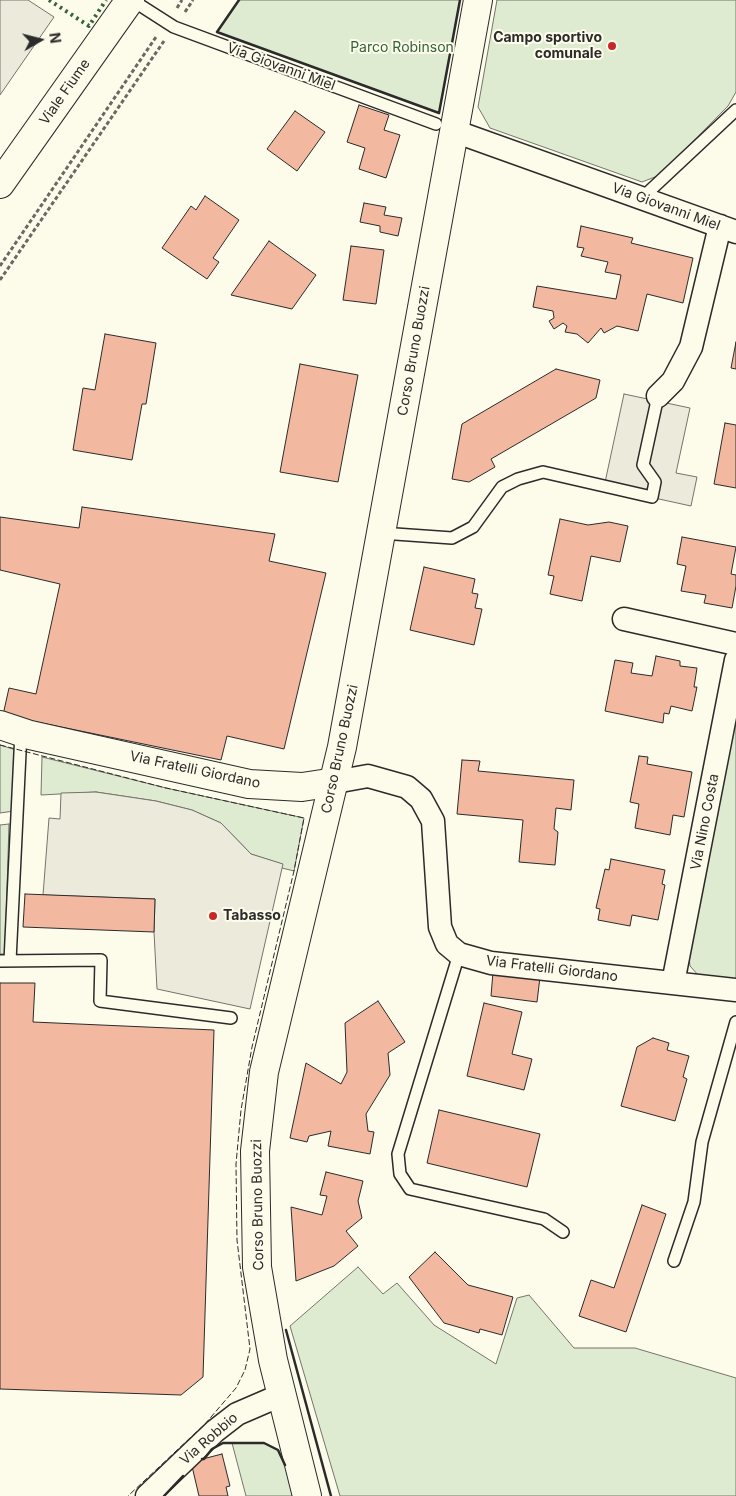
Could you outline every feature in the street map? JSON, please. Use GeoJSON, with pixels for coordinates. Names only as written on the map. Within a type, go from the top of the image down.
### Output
{"type":"FeatureCollection","features":[{"type":"Feature","properties":{"kind":"main road","name":"Viale Fiume"},"geometry":{"type":"LineString","coordinates":[[0,184],[131,0]]}},
{"type":"Feature","properties":{"kind":"main road","name":"Corso Bruno Buozzi"},"geometry":{"type":"LineString","coordinates":[[307,1496],[280,1396],[258,1267],[255,1151],[264,1072],[335,782],[381,533],[445,127],[478,0]]}},
{"type":"Feature","properties":{"kind":"main road","name":"Via Fratelli Giordano"},"geometry":{"type":"LineString","coordinates":[[11,729],[250,784],[302,787],[335,782]]}},
{"type":"Feature","properties":{"kind":"street","name":"Via Giovanni Miel"},"geometry":{"type":"LineString","coordinates":[[445,127],[728,229]]}},
{"type":"Feature","properties":{"kind":"street"},"geometry":{"type":"LineString","coordinates":[[658,396],[673,381],[691,347],[728,229]]}},
{"type":"Feature","properties":{"kind":"street"},"geometry":{"type":"LineString","coordinates":[[624,619],[736,644]]}},
{"type":"Feature","properties":{"kind":"street","name":"Via Nino Costa"},"geometry":{"type":"LineString","coordinates":[[673,983],[736,660]]}},
{"type":"Feature","properties":{"kind":"street","name":"Via Fratelli Giordano"},"geometry":{"type":"LineString","coordinates":[[335,782],[368,776],[407,787],[421,799],[433,821],[440,927],[447,944],[459,954],[491,963],[736,990]]}},
{"type":"Feature","properties":{"kind":"street","name":"Via Robbio"},"geometry":{"type":"LineString","coordinates":[[147,1496],[215,1431],[237,1414],[280,1396]]}},
{"type":"Feature","properties":{"kind":"lane","name":"Via Giovanni Miel"},"geometry":{"type":"LineString","coordinates":[[131,0],[171,24],[445,127]]}},
{"type":"Feature","properties":{"kind":"lane"},"geometry":{"type":"LineString","coordinates":[[642,198],[736,110]]}},
{"type":"Feature","properties":{"kind":"lane"},"geometry":{"type":"LineString","coordinates":[[381,533],[452,538],[474,527],[502,487],[518,478],[543,472],[652,498],[655,482],[643,465],[658,396]]}},
{"type":"Feature","properties":{"kind":"lane"},"geometry":{"type":"LineString","coordinates":[[11,729],[5,961],[101,960],[100,1001],[231,1018]]}},
{"type":"Feature","properties":{"kind":"lane"},"geometry":{"type":"LineString","coordinates":[[459,954],[398,1154],[400,1174],[410,1189],[544,1219],[564,1232]]}},
{"type":"Feature","properties":{"kind":"lane"},"geometry":{"type":"LineString","coordinates":[[674,1261],[694,1202],[702,1142],[736,1022]]}},
{"type":"Feature","properties":{"kind":"path"},"geometry":{"type":"LineString","coordinates":[[0,280],[171,24],[182,0]]}},
{"type":"Feature","properties":{"kind":"path"},"geometry":{"type":"LineString","coordinates":[[0,266],[171,24]]}},
{"type":"Feature","properties":{"kind":"green space","name":"Parco Robinson"},"geometry":{"type":"Polygon","coordinates":[[[239,0],[460,0],[439,113],[217,32],[239,0]]]}},
{"type":"Feature","properties":{"kind":"green space","name":"Campo sportivo comunale"},"geometry":{"type":"Polygon","coordinates":[[[497,0],[736,0],[736,92],[728,106],[660,175],[642,182],[490,128],[478,107],[497,0]]]}},
{"type":"Feature","properties":{"kind":"green space"},"geometry":{"type":"Polygon","coordinates":[[[736,716],[736,980],[699,976],[690,966],[689,957],[736,716]]]}},
{"type":"Feature","properties":{"kind":"green space"},"geometry":{"type":"Polygon","coordinates":[[[0,745],[16,750],[14,811],[0,813],[0,745]]]}},
{"type":"Feature","properties":{"kind":"green space"},"geometry":{"type":"Polygon","coordinates":[[[42,757],[166,788],[304,818],[294,871],[282,868],[282,864],[251,854],[221,823],[192,810],[156,801],[96,792],[41,795],[42,757]]]}},
{"type":"Feature","properties":{"kind":"green space"},"geometry":{"type":"Polygon","coordinates":[[[9,824],[5,954],[0,954],[0,825],[9,824]]]}},
{"type":"Feature","properties":{"kind":"green space"},"geometry":{"type":"Polygon","coordinates":[[[358,1267],[383,1294],[397,1283],[434,1325],[496,1364],[517,1298],[529,1295],[574,1348],[635,1348],[736,1378],[736,1496],[340,1496],[290,1326],[358,1267]]]}},
{"type":"Feature","properties":{"kind":"green space"},"geometry":{"type":"Polygon","coordinates":[[[232,1443],[264,1443],[278,1450],[286,1466],[293,1496],[246,1496],[232,1443]]]}},
{"type":"Feature","properties":{"kind":"shaded area"},"geometry":{"type":"Polygon","coordinates":[[[0,0],[28,0],[54,17],[0,95],[0,0]]]}},
{"type":"Feature","properties":{"kind":"shaded area"},"geometry":{"type":"Polygon","coordinates":[[[624,394],[690,408],[676,473],[697,477],[691,506],[604,487],[624,394]]]}},
{"type":"Feature","properties":{"kind":"shaded area","name":"Tabasso"},"geometry":{"type":"Polygon","coordinates":[[[96,792],[156,801],[192,810],[221,823],[251,854],[283,864],[250,1009],[157,989],[154,932],[155,899],[43,895],[49,818],[60,819],[61,793],[96,792]]]}},
{"type":"Feature","properties":{"kind":"building"},"geometry":{"type":"Polygon","coordinates":[[[359,105],[389,115],[384,130],[400,135],[386,178],[359,169],[365,148],[347,142],[359,105]]]}},
{"type":"Feature","properties":{"kind":"building"},"geometry":{"type":"Polygon","coordinates":[[[295,111],[325,132],[297,171],[267,149],[295,111]]]}},
{"type":"Feature","properties":{"kind":"building"},"geometry":{"type":"Polygon","coordinates":[[[205,196],[239,220],[213,258],[219,262],[207,279],[162,248],[191,206],[196,210],[205,196]]]}},
{"type":"Feature","properties":{"kind":"building"},"geometry":{"type":"Polygon","coordinates":[[[364,203],[386,207],[384,215],[402,218],[398,236],[380,232],[380,226],[360,222],[364,203]]]}},
{"type":"Feature","properties":{"kind":"building"},"geometry":{"type":"Polygon","coordinates":[[[581,226],[633,238],[631,243],[693,258],[683,303],[647,294],[638,331],[617,326],[604,333],[601,328],[588,343],[577,334],[565,332],[567,326],[563,323],[554,329],[549,321],[554,318],[553,311],[533,307],[537,286],[616,299],[621,275],[605,272],[608,262],[581,256],[584,248],[577,247],[581,226]]]}},
{"type":"Feature","properties":{"kind":"building"},"geometry":{"type":"Polygon","coordinates":[[[269,241],[316,275],[292,309],[231,295],[269,241]]]}},
{"type":"Feature","properties":{"kind":"building"},"geometry":{"type":"Polygon","coordinates":[[[351,246],[384,250],[376,304],[343,300],[351,246]]]}},
{"type":"Feature","properties":{"kind":"building"},"geometry":{"type":"Polygon","coordinates":[[[105,334],[156,343],[146,404],[142,404],[132,460],[73,450],[83,388],[95,390],[105,334]]]}},
{"type":"Feature","properties":{"kind":"building"},"geometry":{"type":"Polygon","coordinates":[[[736,342],[736,369],[731,368],[736,342]]]}},
{"type":"Feature","properties":{"kind":"building"},"geometry":{"type":"Polygon","coordinates":[[[300,364],[358,375],[338,482],[280,472],[300,364]]]}},
{"type":"Feature","properties":{"kind":"building"},"geometry":{"type":"Polygon","coordinates":[[[556,369],[600,380],[596,398],[491,459],[495,467],[469,482],[452,479],[462,424],[556,369]]]}},
{"type":"Feature","properties":{"kind":"building"},"geometry":{"type":"Polygon","coordinates":[[[725,423],[736,425],[736,488],[714,484],[725,423]]]}},
{"type":"Feature","properties":{"kind":"building"},"geometry":{"type":"Polygon","coordinates":[[[82,507],[275,534],[269,561],[326,573],[284,749],[227,736],[221,760],[3,715],[9,688],[36,694],[60,584],[0,570],[0,517],[79,528],[82,507]]]}},
{"type":"Feature","properties":{"kind":"building"},"geometry":{"type":"Polygon","coordinates":[[[560,519],[588,525],[609,522],[628,526],[620,562],[591,556],[582,601],[550,594],[554,576],[548,575],[560,519]]]}},
{"type":"Feature","properties":{"kind":"building"},"geometry":{"type":"Polygon","coordinates":[[[682,537],[736,547],[731,574],[736,575],[732,608],[704,603],[706,595],[681,591],[686,566],[677,564],[682,537]]]}},
{"type":"Feature","properties":{"kind":"building"},"geometry":{"type":"Polygon","coordinates":[[[424,567],[475,579],[472,593],[478,594],[475,608],[482,609],[474,645],[410,630],[424,567]]]}},
{"type":"Feature","properties":{"kind":"building"},"geometry":{"type":"Polygon","coordinates":[[[656,656],[680,661],[680,666],[697,668],[694,687],[697,687],[692,711],[671,706],[669,714],[664,713],[663,723],[605,711],[615,660],[633,663],[631,673],[652,676],[656,656]]]}},
{"type":"Feature","properties":{"kind":"building"},"geometry":{"type":"Polygon","coordinates":[[[639,756],[648,757],[647,764],[692,772],[684,817],[673,815],[670,835],[635,828],[639,804],[630,802],[639,756]]]}},
{"type":"Feature","properties":{"kind":"building"},"geometry":{"type":"Polygon","coordinates":[[[462,760],[480,761],[478,771],[574,780],[571,810],[556,808],[554,829],[558,832],[555,865],[519,862],[523,820],[457,814],[462,760]]]}},
{"type":"Feature","properties":{"kind":"building"},"geometry":{"type":"Polygon","coordinates":[[[611,859],[665,870],[662,884],[665,885],[658,920],[632,915],[630,926],[598,920],[600,909],[596,908],[605,869],[609,870],[611,859]]]}},
{"type":"Feature","properties":{"kind":"building"},"geometry":{"type":"Polygon","coordinates":[[[25,894],[155,899],[154,932],[23,927],[25,894]]]}},
{"type":"Feature","properties":{"kind":"building"},"geometry":{"type":"Polygon","coordinates":[[[493,972],[540,977],[537,1002],[491,996],[493,972]]]}},
{"type":"Feature","properties":{"kind":"building"},"geometry":{"type":"Polygon","coordinates":[[[0,983],[35,983],[33,1022],[214,1030],[203,1377],[181,1395],[0,1389],[0,983]]]}},
{"type":"Feature","properties":{"kind":"building"},"geometry":{"type":"Polygon","coordinates":[[[378,1001],[405,1042],[388,1053],[390,1075],[366,1114],[368,1131],[374,1132],[370,1154],[328,1146],[331,1131],[309,1136],[307,1142],[290,1138],[306,1063],[341,1084],[347,1072],[345,1023],[378,1001]]]}},
{"type":"Feature","properties":{"kind":"building"},"geometry":{"type":"Polygon","coordinates":[[[484,1003],[522,1012],[512,1054],[532,1059],[524,1090],[467,1076],[484,1003]]]}},
{"type":"Feature","properties":{"kind":"building"},"geometry":{"type":"Polygon","coordinates":[[[653,1038],[669,1043],[667,1050],[689,1056],[683,1077],[687,1079],[675,1121],[621,1106],[637,1047],[653,1038]]]}},
{"type":"Feature","properties":{"kind":"building"},"geometry":{"type":"Polygon","coordinates":[[[439,1110],[540,1134],[527,1187],[427,1163],[439,1110]]]}},
{"type":"Feature","properties":{"kind":"building"},"geometry":{"type":"Polygon","coordinates":[[[326,1172],[363,1181],[358,1201],[362,1218],[346,1231],[358,1246],[334,1266],[296,1281],[291,1207],[322,1215],[327,1196],[320,1195],[326,1172]]]}},
{"type":"Feature","properties":{"kind":"building"},"geometry":{"type":"Polygon","coordinates":[[[642,1205],[666,1214],[626,1332],[579,1316],[591,1280],[614,1288],[642,1205]]]}},
{"type":"Feature","properties":{"kind":"building"},"geometry":{"type":"Polygon","coordinates":[[[435,1252],[468,1285],[513,1297],[502,1335],[480,1329],[479,1333],[444,1323],[409,1277],[435,1252]]]}},
{"type":"Feature","properties":{"kind":"building"},"geometry":{"type":"Polygon","coordinates":[[[222,1454],[230,1486],[226,1487],[228,1496],[199,1496],[191,1462],[222,1454]]]}},
{"type":"Feature","properties":{"kind":"hedge"},"geometry":{"type":"LineString","coordinates":[[49,0],[89,26],[106,0]]}},
{"type":"Feature","properties":{"kind":"fence"},"geometry":{"type":"LineString","coordinates":[[0,745],[166,788],[304,818],[294,871],[252,1047],[241,1110],[236,1164],[237,1240],[250,1349],[245,1370],[236,1388],[205,1424],[128,1496]]}},
{"type":"Feature","properties":{"kind":"wall"},"geometry":{"type":"LineString","coordinates":[[239,0],[217,32],[439,113],[460,0]]}},
{"type":"Feature","properties":{"kind":"wall"},"geometry":{"type":"LineString","coordinates":[[286,1330],[331,1496]]}},
{"type":"Feature","properties":{"kind":"wall"},"geometry":{"type":"LineString","coordinates":[[202,1459],[212,1449],[223,1443],[264,1443],[278,1450],[285,1465]]}},
{"type":"Feature","properties":{"kind":"wall"},"geometry":{"type":"LineString","coordinates":[[164,1496],[183,1476]]}},
{"type":"Feature","properties":{"kind":"place","name":"Campo sportivo comunale"},"geometry":{"type":"Point","coordinates":[612,46]}},
{"type":"Feature","properties":{"kind":"place","name":"Tabasso"},"geometry":{"type":"Point","coordinates":[213,916]}}]}
